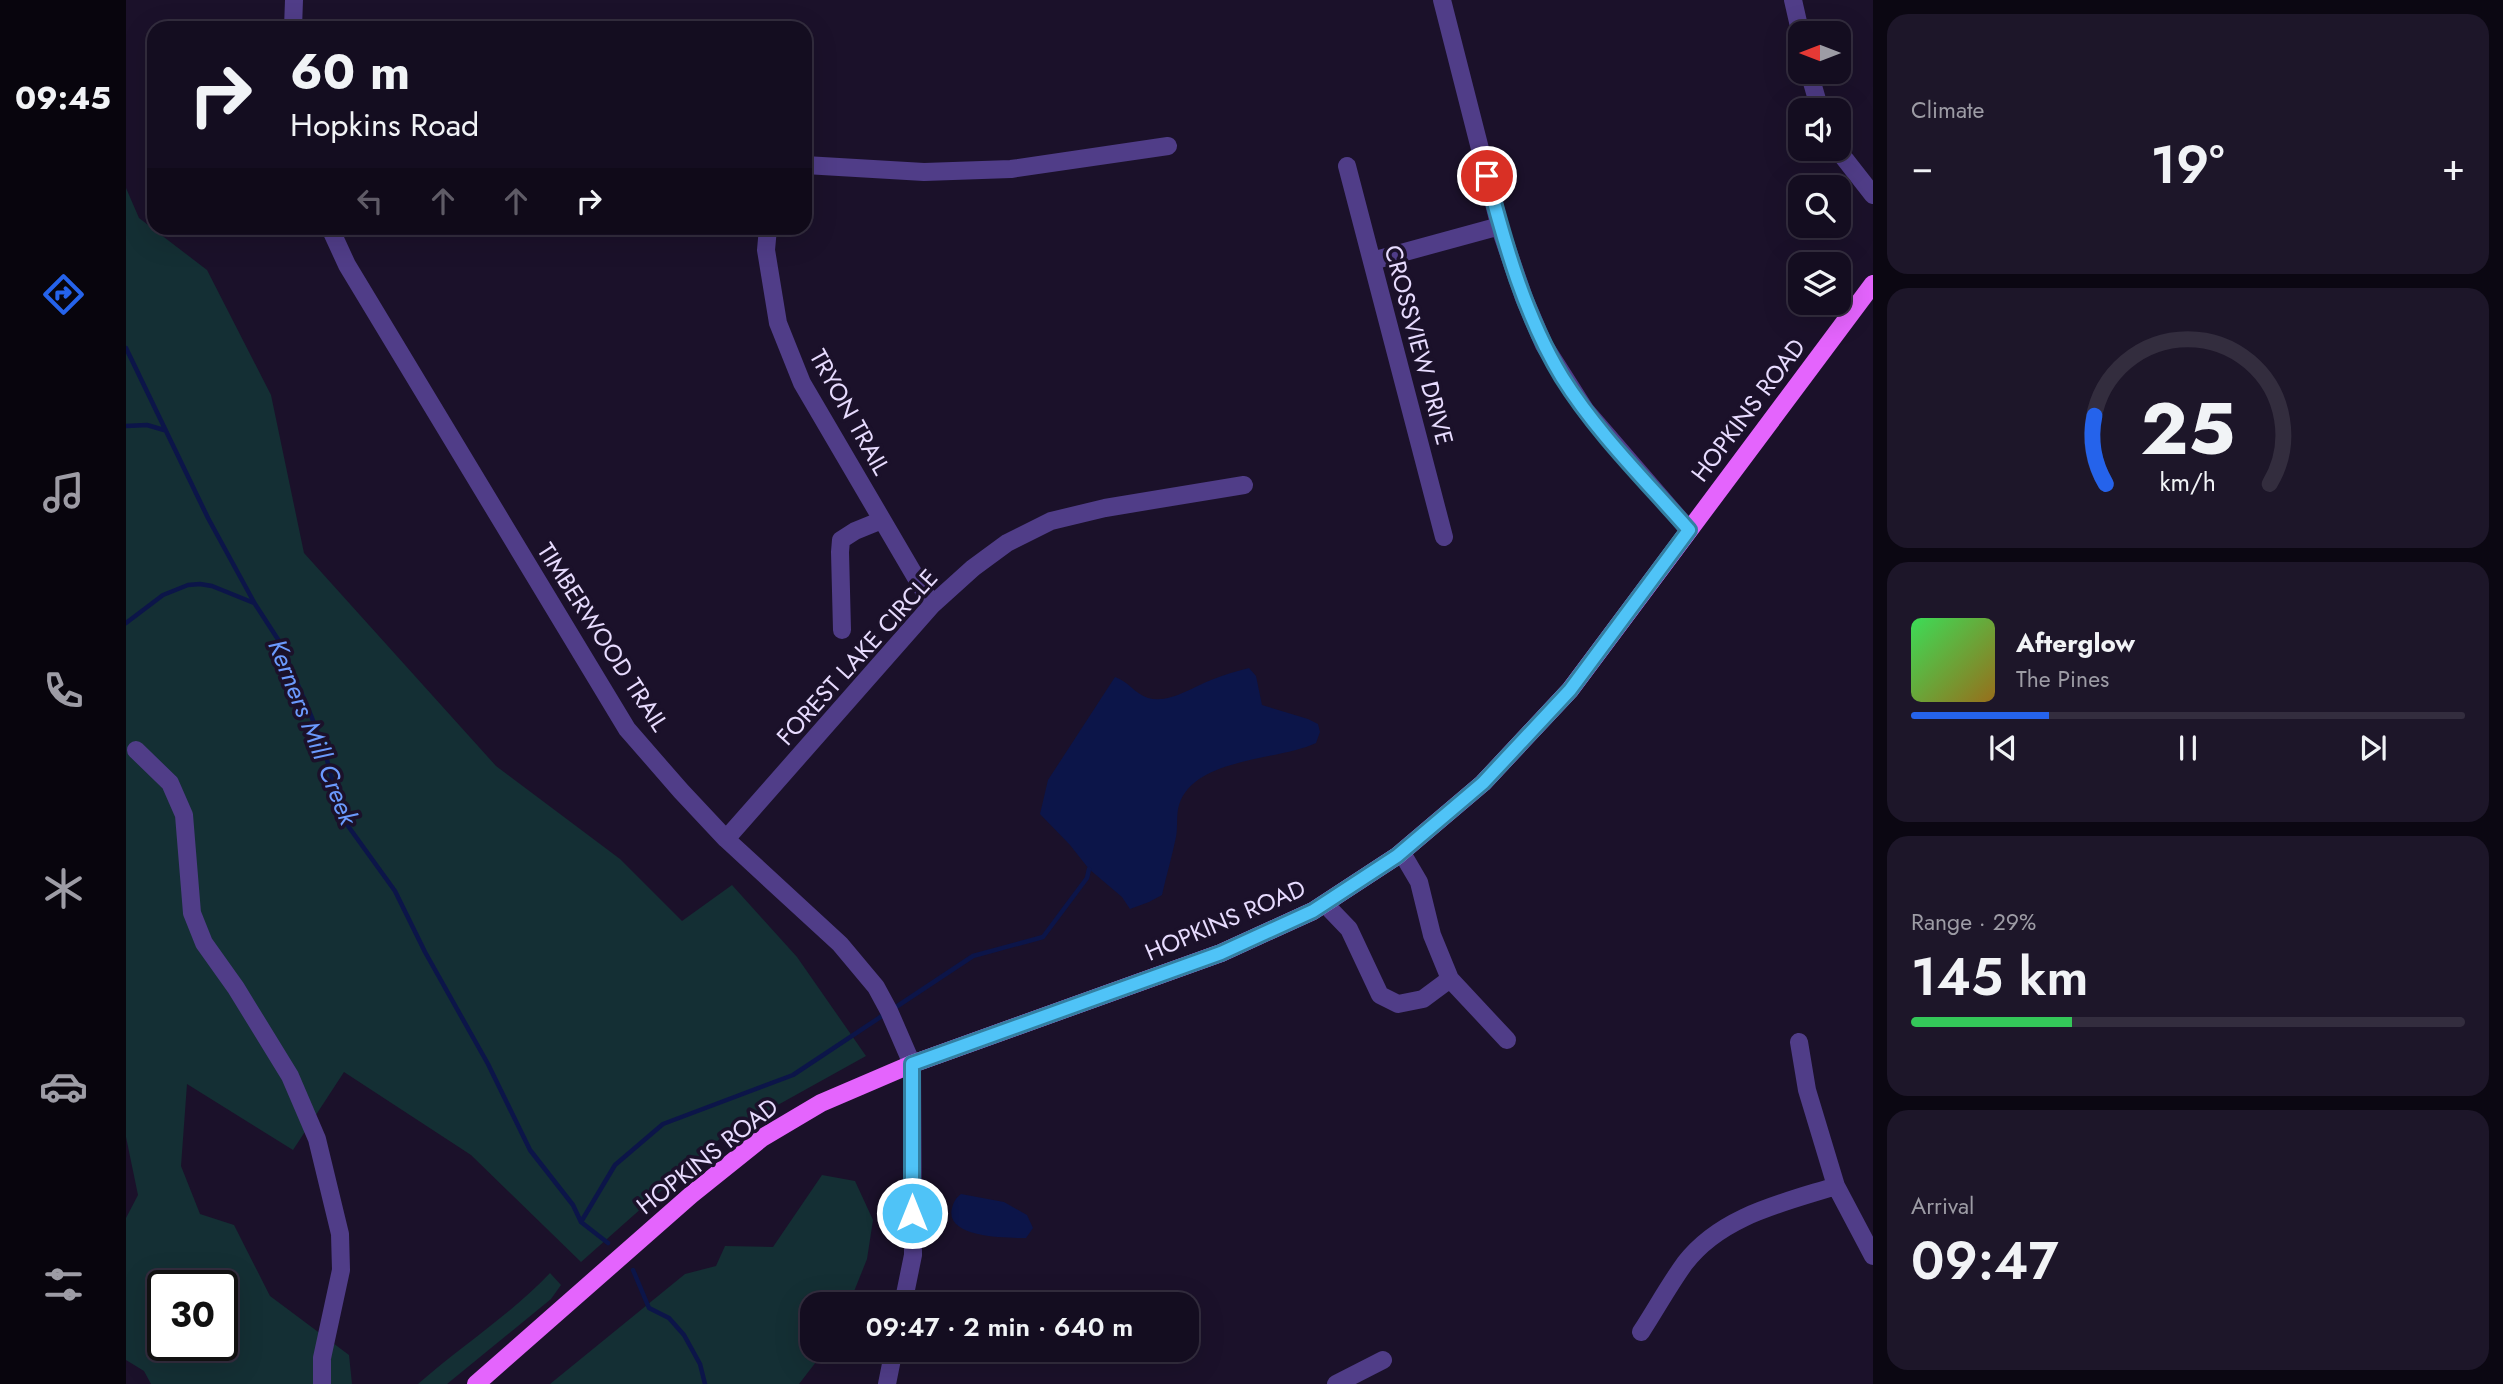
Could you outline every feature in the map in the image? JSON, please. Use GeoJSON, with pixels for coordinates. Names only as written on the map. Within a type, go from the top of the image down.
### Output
{"type":"FeatureCollection","features":[{"type":"Feature","properties":{"kind":"main road","name":"HOPKINS ROAD"},"geometry":{"type":"LineString","coordinates":[[476,1384],[691,1195],[762,1138],[821,1103],[912,1064],[1221,953],[1313,911],[1402,853],[1483,783],[1570,690],[1873,284]]}},
{"type":"Feature","properties":{"kind":"street"},"geometry":{"type":"LineString","coordinates":[[293,0],[293,21]]}},
{"type":"Feature","properties":{"kind":"street"},"geometry":{"type":"LineString","coordinates":[[1442,0],[1500,226],[1524,298],[1545,345],[1586,411],[1689,530]]}},
{"type":"Feature","properties":{"kind":"street"},"geometry":{"type":"LineString","coordinates":[[1793,0],[1798,21]]}},
{"type":"Feature","properties":{"kind":"street"},"geometry":{"type":"LineString","coordinates":[[812,165],[924,172],[1011,169],[1168,146]]}},
{"type":"Feature","properties":{"kind":"street"},"geometry":{"type":"LineString","coordinates":[[1846,161],[1873,195]]}},
{"type":"Feature","properties":{"kind":"street","name":"CROSSVIEW DRIVE"},"geometry":{"type":"LineString","coordinates":[[1347,166],[1444,537]]}},
{"type":"Feature","properties":{"kind":"street"},"geometry":{"type":"LineString","coordinates":[[1372,261],[1500,226]]}},
{"type":"Feature","properties":{"kind":"street","name":"TIMBERWOOD TRAIL"},"geometry":{"type":"LineString","coordinates":[[333,235],[347,265],[627,729],[726,838],[840,944],[876,987],[912,1064]]}},
{"type":"Feature","properties":{"kind":"street","name":"TRYON TRAIL"},"geometry":{"type":"LineString","coordinates":[[767,235],[766,250],[778,323],[802,383],[932,605]]}},
{"type":"Feature","properties":{"kind":"street","name":"FOREST LAKE CIRCLE"},"geometry":{"type":"LineString","coordinates":[[726,838],[932,605],[973,568],[1007,543],[1051,522],[1104,508],[1244,485]]}},
{"type":"Feature","properties":{"kind":"street"},"geometry":{"type":"LineString","coordinates":[[842,630],[839,552],[841,540],[882,520]]}},
{"type":"Feature","properties":{"kind":"street"},"geometry":{"type":"LineString","coordinates":[[136,750],[170,783],[184,815],[192,914],[204,943],[236,988],[287,1071],[317,1139],[340,1234],[341,1270],[322,1358],[322,1384]]}},
{"type":"Feature","properties":{"kind":"street"},"geometry":{"type":"LineString","coordinates":[[1402,853],[1419,882],[1432,935],[1450,979],[1507,1041]]}},
{"type":"Feature","properties":{"kind":"street"},"geometry":{"type":"LineString","coordinates":[[1325,904],[1349,929],[1380,995],[1398,1003],[1423,999],[1450,979]]}},
{"type":"Feature","properties":{"kind":"street"},"geometry":{"type":"LineString","coordinates":[[1799,1042],[1807,1090],[1836,1186],[1873,1256]]}},
{"type":"Feature","properties":{"kind":"street"},"geometry":{"type":"LineString","coordinates":[[905,1292],[913,1255],[912,1064]]}},
{"type":"Feature","properties":{"kind":"street"},"geometry":{"type":"LineString","coordinates":[[1641,1332],[1686,1262],[1709,1239],[1747,1214],[1836,1186]]}},
{"type":"Feature","properties":{"kind":"street"},"geometry":{"type":"LineString","coordinates":[[1336,1384],[1383,1360]]}},
{"type":"Feature","properties":{"kind":"street"},"geometry":{"type":"LineString","coordinates":[[887,1384],[891,1362]]}},
{"type":"Feature","properties":{"kind":"green space"},"geometry":{"type":"Polygon","coordinates":[[[126,188],[139,218],[147,224],[147,235],[161,235],[207,270],[271,395],[304,553],[496,766],[620,859],[682,921],[732,885],[797,957],[866,1056],[724,1135],[581,1262],[471,1155],[344,1072],[293,1150],[187,1084],[181,1166],[200,1214],[234,1225],[270,1296],[349,1355],[352,1384],[151,1384],[144,1371],[126,1360],[126,1218],[138,1195],[126,1137],[126,188]]]}},
{"type":"Feature","properties":{"kind":"green space"},"geometry":{"type":"Polygon","coordinates":[[[822,1175],[855,1181],[873,1220],[867,1259],[854,1292],[800,1292],[800,1362],[816,1362],[799,1384],[550,1384],[685,1274],[716,1266],[725,1246],[773,1247],[822,1175]]]}},
{"type":"Feature","properties":{"kind":"green space"},"geometry":{"type":"Polygon","coordinates":[[[550,1273],[561,1285],[551,1299],[447,1384],[418,1384],[519,1303],[550,1273]]]}},
{"type":"Feature","properties":{"kind":"shaded area"},"geometry":{"type":"Polygon","coordinates":[[[1249,668],[1256,676],[1262,705],[1318,724],[1320,732],[1316,743],[1219,769],[1201,778],[1188,789],[1179,805],[1176,837],[1162,895],[1130,909],[1122,897],[1089,869],[1040,814],[1048,780],[1115,677],[1143,696],[1164,699],[1220,676],[1249,668]]]}},
{"type":"Feature","properties":{"kind":"shaded area"},"geometry":{"type":"Polygon","coordinates":[[[961,1194],[1004,1202],[1027,1215],[1033,1228],[1026,1238],[967,1231],[952,1218],[952,1208],[961,1194]]]}},
{"type":"Feature","properties":{"kind":"waterway","name":"Kerners Mill Creek"},"geometry":{"type":"LineString","coordinates":[[126,348],[208,518],[255,604],[279,641],[312,718],[343,819],[395,891],[425,952],[488,1064],[530,1150],[573,1205],[581,1222],[608,1243]]}},
{"type":"Feature","properties":{"kind":"waterway"},"geometry":{"type":"LineString","coordinates":[[126,426],[147,425],[164,430]]}},
{"type":"Feature","properties":{"kind":"waterway"},"geometry":{"type":"LineString","coordinates":[[126,623],[163,595],[188,585],[212,586],[254,603]]}},
{"type":"Feature","properties":{"kind":"waterway"},"geometry":{"type":"LineString","coordinates":[[893,1009],[973,956],[1043,937],[1087,878],[1089,869]]}},
{"type":"Feature","properties":{"kind":"waterway"},"geometry":{"type":"LineString","coordinates":[[581,1222],[615,1165],[663,1124],[793,1075],[885,1014]]}},
{"type":"Feature","properties":{"kind":"waterway","name":"Kerners Mill Creek"},"geometry":{"type":"LineString","coordinates":[[633,1270],[649,1308],[669,1318],[684,1335],[700,1364],[705,1384]]}},
{"type":"Feature","properties":{"kind":"route"},"geometry":{"type":"LineString","coordinates":[[912,1213],[912,1064],[1221,953],[1313,911],[1397,856],[1483,783],[1570,690],[1689,530],[1586,411],[1563,377],[1524,298],[1501,231],[1487,176]]}}]}
